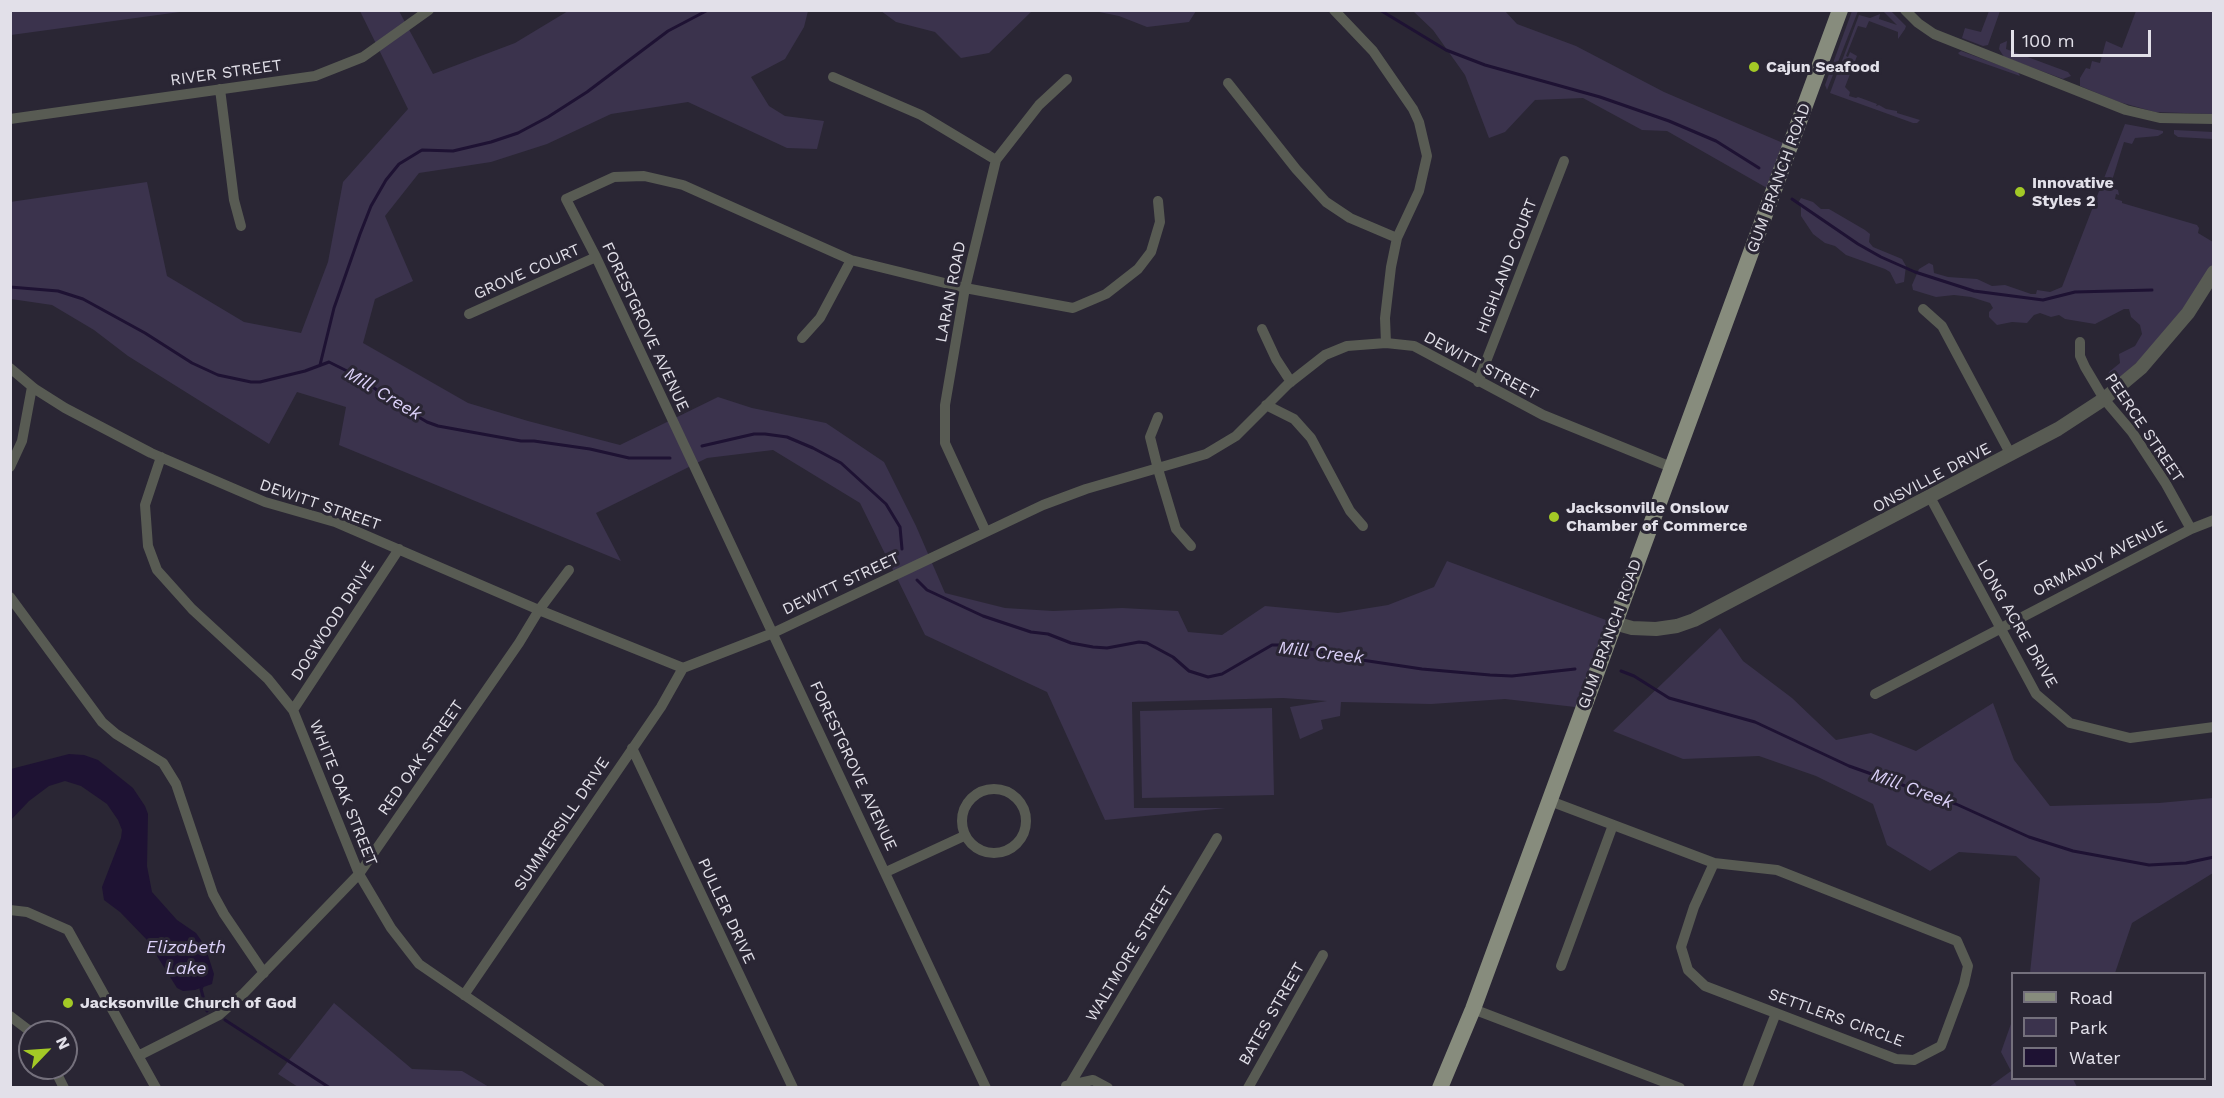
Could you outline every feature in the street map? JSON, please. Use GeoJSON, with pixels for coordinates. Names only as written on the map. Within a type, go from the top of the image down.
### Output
{"type":"FeatureCollection","features":[{"type":"Feature","properties":{"kind":"main road","name":"GUM BRANCH ROAD"},"geometry":{"type":"LineString","coordinates":[[1440,1088],[1473,1009],[1840,10]]}},
{"type":"Feature","properties":{"kind":"street","name":"RIVER STREET"},"geometry":{"type":"LineString","coordinates":[[10,119],[315,76],[363,57],[429,10]]}},
{"type":"Feature","properties":{"kind":"street"},"geometry":{"type":"LineString","coordinates":[[1334,10],[1373,51],[1413,109],[1419,122],[1427,156],[1419,190],[1397,238],[1386,309],[1386,343]]}},
{"type":"Feature","properties":{"kind":"street"},"geometry":{"type":"LineString","coordinates":[[1905,10],[1934,34],[2126,110],[2160,118],[2214,119]]}},
{"type":"Feature","properties":{"kind":"street"},"geometry":{"type":"LineString","coordinates":[[833,77],[921,115],[996,160]]}},
{"type":"Feature","properties":{"kind":"street","name":"LARAN ROAD"},"geometry":{"type":"LineString","coordinates":[[986,532],[945,443],[945,405],[965,288],[996,160],[1039,105],[1067,79]]}},
{"type":"Feature","properties":{"kind":"street"},"geometry":{"type":"LineString","coordinates":[[1228,83],[1296,169],[1326,202],[1350,218],[1397,238]]}},
{"type":"Feature","properties":{"kind":"street"},"geometry":{"type":"LineString","coordinates":[[220,89],[234,200],[241,225]]}},
{"type":"Feature","properties":{"kind":"street","name":"HIGHLAND COURT"},"geometry":{"type":"LineString","coordinates":[[1478,382],[1564,161]]}},
{"type":"Feature","properties":{"kind":"street","name":"FORESTGROVE AVENUE"},"geometry":{"type":"LineString","coordinates":[[986,1088],[567,199],[614,177],[644,176],[683,185],[851,260],[965,288],[1073,308],[1106,294],[1138,269],[1151,252],[1160,222],[1158,201]]}},
{"type":"Feature","properties":{"kind":"street","name":"GROVE COURT"},"geometry":{"type":"LineString","coordinates":[[469,314],[596,257]]}},
{"type":"Feature","properties":{"kind":"street"},"geometry":{"type":"LineString","coordinates":[[801,338],[820,318],[851,260]]}},
{"type":"Feature","properties":{"kind":"street","name":"ONSVILLE DRIVE"},"geometry":{"type":"LineString","coordinates":[[1614,623],[1632,628],[1656,629],[1677,626],[1694,620],[2072,422],[2141,368],[2188,313],[2214,272]]}},
{"type":"Feature","properties":{"kind":"street"},"geometry":{"type":"LineString","coordinates":[[1923,309],[1942,326],[2011,455]]}},
{"type":"Feature","properties":{"kind":"street"},"geometry":{"type":"LineString","coordinates":[[1262,329],[1276,359],[1291,382]]}},
{"type":"Feature","properties":{"kind":"street","name":"PEERCE STREET"},"geometry":{"type":"LineString","coordinates":[[2080,342],[2080,356],[2085,367],[2104,399],[2132,432],[2166,484],[2191,529]]}},
{"type":"Feature","properties":{"kind":"street","name":"DEWITT STREET"},"geometry":{"type":"LineString","coordinates":[[10,368],[32,387],[65,408],[161,457],[265,502],[335,522],[539,610],[683,668],[773,633],[1043,505],[1086,489],[1206,454],[1236,436],[1291,382],[1325,355],[1347,346],[1386,343],[1414,346],[1543,415],[1671,467]]}},
{"type":"Feature","properties":{"kind":"street"},"geometry":{"type":"LineString","coordinates":[[10,467],[22,441],[32,387]]}},
{"type":"Feature","properties":{"kind":"street"},"geometry":{"type":"LineString","coordinates":[[1266,405],[1293,419],[1311,438],[1350,511],[1363,526]]}},
{"type":"Feature","properties":{"kind":"street"},"geometry":{"type":"LineString","coordinates":[[1158,417],[1150,437],[1158,469],[1176,529],[1191,546]]}},
{"type":"Feature","properties":{"kind":"street","name":"WHITE OAK STREET"},"geometry":{"type":"LineString","coordinates":[[161,457],[146,505],[148,546],[157,570],[192,609],[268,679],[293,710],[359,874],[390,928],[419,964],[600,1088]]}},
{"type":"Feature","properties":{"kind":"street","name":"LONG ACRE DRIVE"},"geometry":{"type":"LineString","coordinates":[[1930,497],[2036,694],[2070,723],[2130,738],[2214,727]]}},
{"type":"Feature","properties":{"kind":"street","name":"ORMANDY AVENUE"},"geometry":{"type":"LineString","coordinates":[[1875,694],[2191,529],[2214,520]]}},
{"type":"Feature","properties":{"kind":"street","name":"DOGWOOD DRIVE"},"geometry":{"type":"LineString","coordinates":[[293,710],[399,549]]}},
{"type":"Feature","properties":{"kind":"street","name":"RED OAK STREET"},"geometry":{"type":"LineString","coordinates":[[138,1056],[219,1015],[264,973],[359,874],[519,643],[539,610],[569,570]]}},
{"type":"Feature","properties":{"kind":"street"},"geometry":{"type":"LineString","coordinates":[[10,597],[102,722],[116,734],[163,763],[176,784],[213,894],[264,973]]}},
{"type":"Feature","properties":{"kind":"street","name":"SUMMERSILL DRIVE"},"geometry":{"type":"LineString","coordinates":[[464,995],[661,707],[683,668]]}},
{"type":"Feature","properties":{"kind":"street","name":"PULLER DRIVE"},"geometry":{"type":"LineString","coordinates":[[632,748],[793,1088]]}},
{"type":"Feature","properties":{"kind":"street"},"geometry":{"type":"LineString","coordinates":[[991,788],[1004,790],[1017,799],[1024,810],[1026,825],[1024,834],[1015,846],[996,854],[983,852],[964,836],[961,821],[963,810],[973,795],[991,788]]}},
{"type":"Feature","properties":{"kind":"street","name":"SETTLERS CIRCLE"},"geometry":{"type":"LineString","coordinates":[[1550,801],[1714,863],[1777,870],[1957,941],[1968,966],[1964,984],[1941,1046],[1914,1060],[1896,1059],[1705,986],[1688,970],[1681,947],[1694,907],[1714,863]]}},
{"type":"Feature","properties":{"kind":"street"},"geometry":{"type":"LineString","coordinates":[[1561,966],[1613,825]]}},
{"type":"Feature","properties":{"kind":"street"},"geometry":{"type":"LineString","coordinates":[[886,872],[964,836]]}},
{"type":"Feature","properties":{"kind":"street","name":"WALTMORE STREET"},"geometry":{"type":"LineString","coordinates":[[1065,1087],[1217,838]]}},
{"type":"Feature","properties":{"kind":"street"},"geometry":{"type":"LineString","coordinates":[[10,910],[27,912],[68,930],[156,1088]]}},
{"type":"Feature","properties":{"kind":"street","name":"BATES STREET"},"geometry":{"type":"LineString","coordinates":[[1248,1088],[1323,955]]}},
{"type":"Feature","properties":{"kind":"street"},"geometry":{"type":"LineString","coordinates":[[1473,1009],[1680,1088]]}},
{"type":"Feature","properties":{"kind":"street"},"geometry":{"type":"LineString","coordinates":[[1747,1088],[1776,1013]]}},
{"type":"Feature","properties":{"kind":"street"},"geometry":{"type":"LineString","coordinates":[[1065,1087],[1093,1080],[1108,1088]]}},
{"type":"Feature","properties":{"kind":"green space"},"geometry":{"type":"Polygon","coordinates":[[[11,10],[187,10],[187,11],[11,35],[11,10]]]}},
{"type":"Feature","properties":{"kind":"green space"},"geometry":{"type":"Polygon","coordinates":[[[360,11],[399,11],[433,74],[515,43],[568,11],[808,11],[804,27],[785,59],[751,77],[769,106],[785,116],[824,121],[817,149],[787,148],[688,102],[611,114],[547,144],[491,162],[419,173],[385,216],[413,281],[375,299],[363,343],[468,403],[620,445],[718,397],[752,408],[826,423],[884,462],[916,526],[945,593],[1005,608],[1053,611],[1122,608],[1178,611],[1188,632],[1222,635],[1265,606],[1338,613],[1388,605],[1434,587],[1447,561],[1614,623],[1584,708],[1505,699],[1431,704],[1341,702],[1340,716],[1321,720],[1323,729],[1300,739],[1290,707],[1327,701],[1283,698],[1132,702],[1134,808],[1226,808],[1105,820],[1047,692],[925,635],[860,503],[773,450],[707,458],[596,513],[621,561],[339,445],[346,407],[297,392],[269,444],[128,356],[94,330],[52,305],[11,299],[10,202],[147,182],[167,276],[244,322],[301,333],[328,262],[343,182],[408,109],[360,11]]]}},
{"type":"Feature","properties":{"kind":"green space"},"geometry":{"type":"Polygon","coordinates":[[[881,11],[1032,11],[989,53],[961,58],[935,32],[896,22],[881,11]]]}},
{"type":"Feature","properties":{"kind":"green space"},"geometry":{"type":"Polygon","coordinates":[[[1094,11],[1196,11],[1189,22],[1147,27],[1119,16],[1094,11]]]}},
{"type":"Feature","properties":{"kind":"green space"},"geometry":{"type":"Polygon","coordinates":[[[1413,11],[1505,11],[1517,24],[1576,46],[1664,92],[1790,146],[1774,192],[1667,131],[1642,130],[1583,98],[1535,100],[1505,132],[1489,138],[1465,75],[1433,30],[1413,11]]]}},
{"type":"Feature","properties":{"kind":"green space"},"geometry":{"type":"Polygon","coordinates":[[[1852,11],[1858,11],[1827,90],[1825,85],[1852,11]]]}},
{"type":"Feature","properties":{"kind":"green space"},"geometry":{"type":"Polygon","coordinates":[[[1883,11],[1891,11],[1906,26],[1905,29],[1898,39],[1898,32],[1869,21],[1866,28],[1858,26],[1846,56],[1848,57],[1850,52],[1857,56],[1845,87],[1850,92],[1849,96],[1858,97],[1877,104],[1876,106],[1879,105],[1920,120],[1917,123],[1830,93],[1859,15],[1870,18],[1880,14],[1879,19],[1897,25],[1883,11]]]}},
{"type":"Feature","properties":{"kind":"green space"},"geometry":{"type":"Polygon","coordinates":[[[1989,11],[2000,11],[1988,45],[1983,46],[1962,38],[1965,28],[1981,32],[1989,11]]]}},
{"type":"Feature","properties":{"kind":"green space"},"geometry":{"type":"Polygon","coordinates":[[[2136,11],[2213,11],[2213,114],[2155,112],[2119,102],[2080,86],[2080,78],[2086,68],[2090,69],[2092,61],[2100,63],[2106,41],[2122,48],[2136,11]]]}},
{"type":"Feature","properties":{"kind":"green space"},"geometry":{"type":"Polygon","coordinates":[[[2007,41],[2006,49],[2068,72],[2071,76],[2063,79],[2004,57],[1999,49],[2000,44],[2007,41]]]}},
{"type":"Feature","properties":{"kind":"green space"},"geometry":{"type":"Polygon","coordinates":[[[1961,51],[2018,72],[2020,76],[1960,55],[1958,53],[1961,51]]]}},
{"type":"Feature","properties":{"kind":"green space"},"geometry":{"type":"Polygon","coordinates":[[[2125,124],[2163,131],[2163,133],[2158,136],[2135,138],[2132,144],[2124,142],[2110,187],[2118,190],[2119,195],[2116,194],[2115,199],[2197,225],[2198,233],[2213,242],[2213,264],[2193,299],[2155,347],[2112,384],[2107,378],[2109,372],[2120,363],[2119,354],[2135,346],[2142,334],[2140,325],[2131,317],[2129,309],[2124,309],[2095,324],[2040,313],[2034,315],[2027,323],[2012,322],[1997,325],[1989,317],[1989,312],[1993,308],[1990,303],[1954,295],[1936,297],[1913,290],[1912,285],[1919,269],[1929,263],[1933,265],[1934,273],[1948,277],[1977,279],[1992,286],[2005,285],[2031,294],[2036,294],[2037,290],[2050,292],[2062,287],[2125,124]]]}},
{"type":"Feature","properties":{"kind":"green space"},"geometry":{"type":"Polygon","coordinates":[[[2174,130],[2213,132],[2213,139],[2178,137],[2174,134],[2174,130]]]}},
{"type":"Feature","properties":{"kind":"green space"},"geometry":{"type":"Polygon","coordinates":[[[1801,198],[1813,202],[1821,209],[1829,209],[1865,230],[1870,234],[1869,242],[1873,247],[1902,259],[1906,266],[1904,282],[1896,284],[1890,272],[1846,255],[1813,234],[1801,216],[1801,207],[1798,203],[1801,198]]]}},
{"type":"Feature","properties":{"kind":"green space"},"geometry":{"type":"Polygon","coordinates":[[[1720,628],[1743,661],[1792,698],[1836,740],[1871,733],[1916,751],[1993,703],[2014,760],[2050,806],[2159,803],[2213,798],[2213,873],[2132,923],[2115,972],[2030,972],[2040,878],[2016,856],[1959,852],[1930,871],[1887,845],[1873,804],[1816,776],[1759,756],[1683,759],[1613,731],[1720,628]]]}},
{"type":"Feature","properties":{"kind":"green space"},"geometry":{"type":"Polygon","coordinates":[[[1272,708],[1274,795],[1142,798],[1140,711],[1272,708]]]}},
{"type":"Feature","properties":{"kind":"green space"},"geometry":{"type":"Polygon","coordinates":[[[334,1003],[412,1069],[462,1071],[489,1087],[298,1087],[278,1074],[334,1003]]]}},
{"type":"Feature","properties":{"kind":"green space"},"geometry":{"type":"Polygon","coordinates":[[[2011,1024],[2011,1071],[2001,1052],[2011,1024]]]}},
{"type":"Feature","properties":{"kind":"green space"},"geometry":{"type":"Polygon","coordinates":[[[2011,1071],[2011,1080],[2074,1080],[2077,1087],[1989,1087],[2011,1071]]]}},
{"type":"Feature","properties":{"kind":"water","name":"Elizabeth Lake"},"geometry":{"type":"Polygon","coordinates":[[[69,754],[84,755],[98,760],[133,788],[145,806],[148,814],[147,866],[152,892],[177,920],[196,933],[205,946],[214,974],[212,984],[195,990],[183,991],[177,988],[147,940],[120,912],[104,900],[102,887],[122,830],[107,804],[81,786],[65,781],[49,786],[29,801],[11,820],[11,769],[69,754]]]}},
{"type":"Feature","properties":{"kind":"waterway"},"geometry":{"type":"LineString","coordinates":[[320,365],[334,308],[371,206],[386,180],[399,164],[422,150],[453,151],[518,133],[587,92],[668,31],[708,10]]}},
{"type":"Feature","properties":{"kind":"waterway"},"geometry":{"type":"LineString","coordinates":[[1380,10],[1446,50],[1485,65],[1600,97],[1669,121],[1716,141],[1759,168]]}},
{"type":"Feature","properties":{"kind":"waterway"},"geometry":{"type":"LineString","coordinates":[[1792,199],[1881,257],[1915,272],[1974,291],[2043,300],[2075,292],[2152,290]]}},
{"type":"Feature","properties":{"kind":"waterway","name":"Mill Creek"},"geometry":{"type":"LineString","coordinates":[[10,287],[58,291],[83,299],[145,333],[192,363],[218,375],[260,382],[305,371],[329,362],[361,378],[390,400],[438,426],[521,441],[590,449],[629,458],[670,458]]}},
{"type":"Feature","properties":{"kind":"waterway","name":"Mill Creek"},"geometry":{"type":"LineString","coordinates":[[702,446],[754,434],[765,434],[787,437],[813,448],[841,463],[886,504],[900,527],[902,549]]}},
{"type":"Feature","properties":{"kind":"waterway","name":"Mill Creek"},"geometry":{"type":"LineString","coordinates":[[917,580],[927,590],[983,616],[1031,632],[1048,634],[1071,643],[1093,647],[1107,648],[1139,642],[1147,643],[1173,657],[1189,671],[1208,677],[1222,674],[1272,645],[1292,645],[1355,659],[1422,669],[1490,675],[1512,676],[1575,669]]}},
{"type":"Feature","properties":{"kind":"waterway","name":"Mill Creek"},"geometry":{"type":"LineString","coordinates":[[1621,671],[1634,676],[1669,698],[1755,722],[1849,766],[1956,804],[2029,837],[2073,851],[2149,865],[2186,863],[2214,857]]}},
{"type":"Feature","properties":{"kind":"waterway"},"geometry":{"type":"LineString","coordinates":[[202,987],[207,1011]]}},
{"type":"Feature","properties":{"kind":"waterway"},"geometry":{"type":"LineString","coordinates":[[225,1020],[330,1088]]}},
{"type":"Feature","properties":{"kind":"place","name":"Cajun Seafood"},"geometry":{"type":"Point","coordinates":[1754,67]}},
{"type":"Feature","properties":{"kind":"place","name":"Innovative Styles 2"},"geometry":{"type":"Point","coordinates":[2020,192]}},
{"type":"Feature","properties":{"kind":"place","name":"Jacksonville Onslow Chamber of Commerce"},"geometry":{"type":"Point","coordinates":[1554,517]}},
{"type":"Feature","properties":{"kind":"place","name":"Jacksonville Church of God"},"geometry":{"type":"Point","coordinates":[68,1003]}}]}
